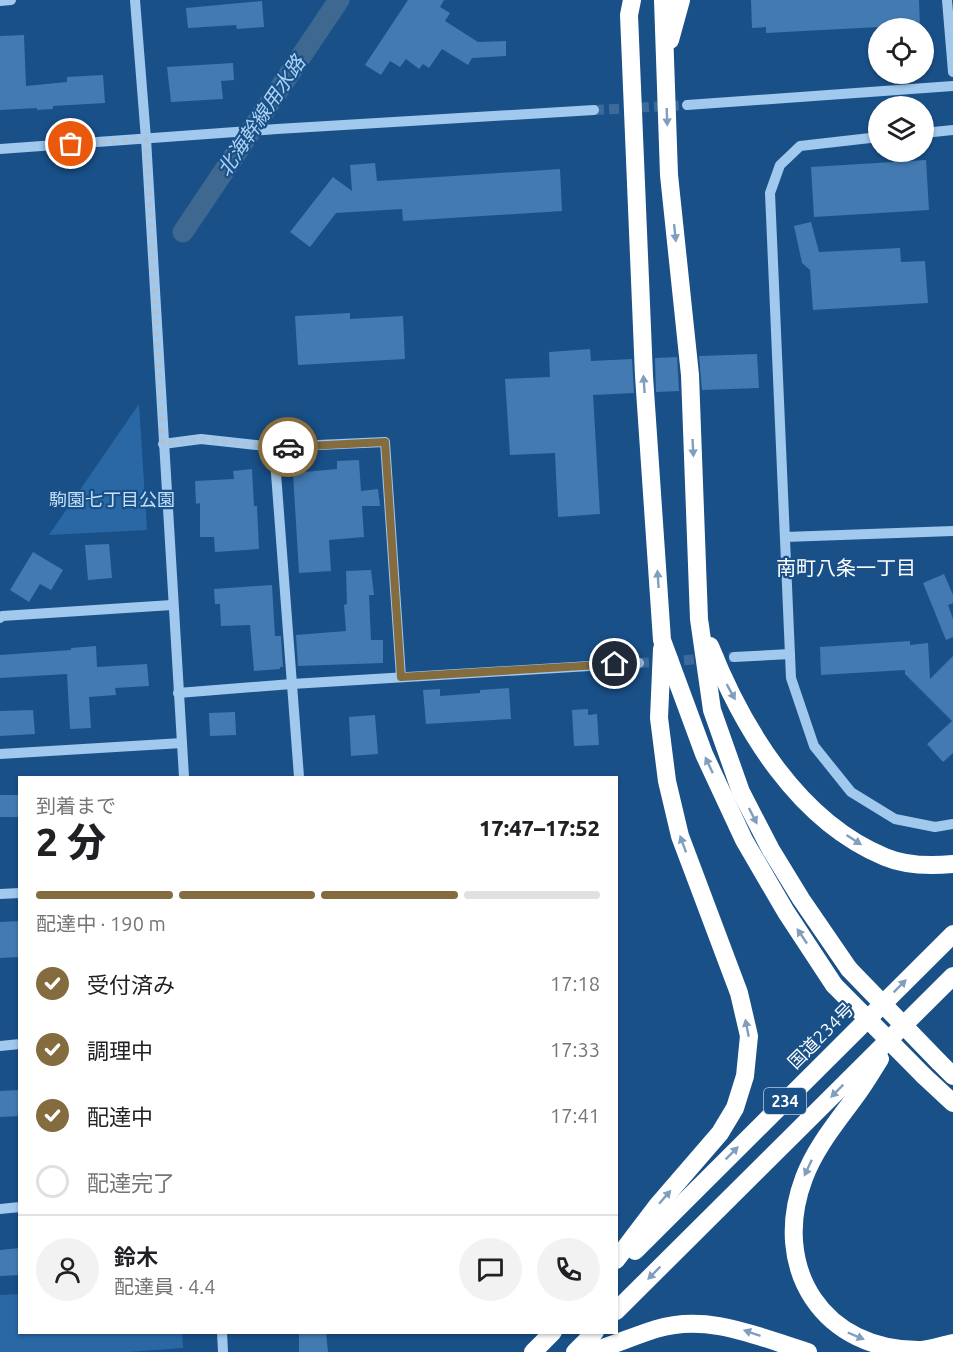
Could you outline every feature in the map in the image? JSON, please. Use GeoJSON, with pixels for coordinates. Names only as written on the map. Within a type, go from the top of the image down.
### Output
{"type":"FeatureCollection","features":[{"type":"Feature","properties":{"kind":"highway"},"geometry":{"type":"LineString","coordinates":[[663,0],[669,175],[690,375],[699,619],[712,710],[741,792],[777,860],[801,899],[849,969],[953,1076]]}},
{"type":"Feature","properties":{"kind":"highway"},"geometry":{"type":"LineString","coordinates":[[665,59],[681,0]]}},
{"type":"Feature","properties":{"kind":"highway"},"geometry":{"type":"LineString","coordinates":[[618,1257],[657,1206],[720,1133],[735,1108],[746,1076],[749,1036],[739,993],[680,837],[667,781],[659,718],[662,640],[644,376],[629,5]]}},
{"type":"Feature","properties":{"kind":"highway"},"geometry":{"type":"LineString","coordinates":[[699,619],[722,675],[744,716],[772,763],[798,795],[857,843],[886,858],[919,865],[953,864]]}},
{"type":"Feature","properties":{"kind":"highway"},"geometry":{"type":"LineString","coordinates":[[662,640],[704,754],[744,840],[786,912],[834,985],[953,1103]]}},
{"type":"Feature","properties":{"kind":"highway","name":"国道234号"},"geometry":{"type":"LineString","coordinates":[[618,1267],[953,934]]}},
{"type":"Feature","properties":{"kind":"highway","name":"234"},"geometry":{"type":"LineString","coordinates":[[618,1309],[953,976]]}},
{"type":"Feature","properties":{"kind":"highway"},"geometry":{"type":"LineString","coordinates":[[897,1032],[860,1091],[818,1148],[803,1179],[794,1214],[793,1247],[803,1282],[821,1312],[848,1333],[882,1346],[923,1350],[953,1343]]}},
{"type":"Feature","properties":{"kind":"highway"},"geometry":{"type":"LineString","coordinates":[[591,1352],[657,1329],[701,1323],[742,1330],[808,1352]]}},
{"type":"Feature","properties":{"kind":"highway"},"geometry":{"type":"LineString","coordinates":[[533,1352],[551,1334]]}},
{"type":"Feature","properties":{"kind":"highway"},"geometry":{"type":"LineString","coordinates":[[575,1352],[593,1334]]}},
{"type":"Feature","properties":{"kind":"street"},"geometry":{"type":"LineString","coordinates":[[0,1],[11,0]]}},
{"type":"Feature","properties":{"kind":"street"},"geometry":{"type":"LineString","coordinates":[[135,0],[146,139],[184,776]]}},
{"type":"Feature","properties":{"kind":"street"},"geometry":{"type":"LineString","coordinates":[[948,0],[953,72]]}},
{"type":"Feature","properties":{"kind":"street"},"geometry":{"type":"LineString","coordinates":[[687,105],[953,86]]}},
{"type":"Feature","properties":{"kind":"street"},"geometry":{"type":"LineString","coordinates":[[0,149],[277,129],[594,110]]}},
{"type":"Feature","properties":{"kind":"street"},"geometry":{"type":"LineString","coordinates":[[934,132],[953,130]]}},
{"type":"Feature","properties":{"kind":"street"},"geometry":{"type":"LineString","coordinates":[[868,138],[800,146],[780,165],[770,193],[791,678],[814,746],[851,792],[895,819],[935,827],[953,824]]}},
{"type":"Feature","properties":{"kind":"street"},"geometry":{"type":"LineString","coordinates":[[163,444],[201,439],[274,447],[385,442],[401,677]]}},
{"type":"Feature","properties":{"kind":"street"},"geometry":{"type":"LineString","coordinates":[[274,447],[299,776]]}},
{"type":"Feature","properties":{"kind":"street"},"geometry":{"type":"LineString","coordinates":[[785,537],[953,531]]}},
{"type":"Feature","properties":{"kind":"street"},"geometry":{"type":"LineString","coordinates":[[0,618],[2,616],[172,604]]}},
{"type":"Feature","properties":{"kind":"street"},"geometry":{"type":"LineString","coordinates":[[734,657],[790,654]]}},
{"type":"Feature","properties":{"kind":"street"},"geometry":{"type":"LineString","coordinates":[[178,693],[639,663]]}},
{"type":"Feature","properties":{"kind":"street"},"geometry":{"type":"LineString","coordinates":[[0,754],[182,743]]}},
{"type":"Feature","properties":{"kind":"street"},"geometry":{"type":"LineString","coordinates":[[0,894],[18,892]]}},
{"type":"Feature","properties":{"kind":"street"},"geometry":{"type":"LineString","coordinates":[[0,1046],[18,1044]]}},
{"type":"Feature","properties":{"kind":"street"},"geometry":{"type":"LineString","coordinates":[[0,1209],[18,1207]]}},
{"type":"Feature","properties":{"kind":"street"},"geometry":{"type":"LineString","coordinates":[[222,1334],[223,1352]]}},
{"type":"Feature","properties":{"kind":"green space","name":"駒園七丁目公園"},"geometry":{"type":"Polygon","coordinates":[[[139,404],[147,530],[49,535],[139,404]]]}},
{"type":"Feature","properties":{"kind":"green space"},"geometry":{"type":"Polygon","coordinates":[[[18,1294],[18,1334],[182,1334],[183,1348],[129,1352],[0,1352],[0,1295],[18,1294]]]}},
{"type":"Feature","properties":{"kind":"building"},"geometry":{"type":"Polygon","coordinates":[[[408,0],[444,0],[440,7],[450,13],[445,21],[478,42],[506,41],[506,56],[472,58],[468,65],[442,49],[429,68],[423,64],[419,69],[406,59],[400,67],[390,61],[381,75],[365,65],[408,0]]]}},
{"type":"Feature","properties":{"kind":"building"},"geometry":{"type":"Polygon","coordinates":[[[751,0],[919,0],[920,18],[868,18],[868,28],[766,33],[766,27],[752,28],[751,0]]]}},
{"type":"Feature","properties":{"kind":"building"},"geometry":{"type":"Polygon","coordinates":[[[262,1],[264,27],[237,29],[236,25],[188,28],[186,8],[262,1]]]}},
{"type":"Feature","properties":{"kind":"building"},"geometry":{"type":"Polygon","coordinates":[[[24,35],[26,86],[67,82],[67,77],[103,75],[105,103],[53,106],[53,109],[0,110],[0,36],[24,35]]]}},
{"type":"Feature","properties":{"kind":"building"},"geometry":{"type":"Polygon","coordinates":[[[233,63],[234,80],[221,81],[223,99],[171,102],[167,67],[233,63]]]}},
{"type":"Feature","properties":{"kind":"building"},"geometry":{"type":"Polygon","coordinates":[[[926,162],[929,210],[814,217],[811,167],[926,162]]]}},
{"type":"Feature","properties":{"kind":"building"},"geometry":{"type":"Polygon","coordinates":[[[375,163],[377,181],[560,169],[562,211],[403,221],[402,209],[336,213],[310,247],[290,232],[333,177],[352,191],[350,165],[375,163]]]}},
{"type":"Feature","properties":{"kind":"building"},"geometry":{"type":"Polygon","coordinates":[[[811,222],[819,252],[900,248],[901,262],[925,261],[928,303],[813,310],[810,270],[802,263],[794,226],[811,222]]]}},
{"type":"Feature","properties":{"kind":"building"},"geometry":{"type":"Polygon","coordinates":[[[350,313],[350,319],[403,316],[405,359],[298,365],[295,316],[350,313]]]}},
{"type":"Feature","properties":{"kind":"building"},"geometry":{"type":"Polygon","coordinates":[[[590,349],[591,361],[632,359],[634,393],[593,395],[600,514],[558,517],[555,453],[510,455],[505,379],[550,377],[549,352],[590,349]]]}},
{"type":"Feature","properties":{"kind":"building"},"geometry":{"type":"Polygon","coordinates":[[[757,354],[759,388],[702,390],[699,356],[757,354]]]}},
{"type":"Feature","properties":{"kind":"building"},"geometry":{"type":"Polygon","coordinates":[[[677,357],[679,391],[656,392],[655,358],[677,357]]]}},
{"type":"Feature","properties":{"kind":"building"},"geometry":{"type":"Polygon","coordinates":[[[359,460],[361,491],[378,489],[380,506],[362,506],[364,537],[329,540],[331,571],[299,573],[293,473],[337,469],[337,461],[359,460]]]}},
{"type":"Feature","properties":{"kind":"building"},"geometry":{"type":"Polygon","coordinates":[[[252,469],[259,549],[215,552],[214,537],[200,537],[200,503],[196,504],[195,481],[234,479],[233,471],[252,469]]]}},
{"type":"Feature","properties":{"kind":"building"},"geometry":{"type":"Polygon","coordinates":[[[109,544],[112,578],[88,580],[85,545],[109,544]]]}},
{"type":"Feature","properties":{"kind":"building"},"geometry":{"type":"Polygon","coordinates":[[[33,552],[63,570],[51,590],[40,584],[29,602],[10,590],[33,552]]]}},
{"type":"Feature","properties":{"kind":"building"},"geometry":{"type":"Polygon","coordinates":[[[371,570],[374,595],[369,595],[371,640],[383,640],[383,663],[298,666],[296,635],[346,631],[344,605],[347,604],[346,571],[371,570]]]}},
{"type":"Feature","properties":{"kind":"building"},"geometry":{"type":"Polygon","coordinates":[[[944,574],[953,595],[953,603],[948,605],[953,619],[953,637],[946,640],[923,583],[944,574]]]}},
{"type":"Feature","properties":{"kind":"building"},"geometry":{"type":"Polygon","coordinates":[[[272,585],[275,636],[281,636],[283,667],[254,671],[250,625],[221,626],[220,604],[215,604],[214,589],[272,585]]]}},
{"type":"Feature","properties":{"kind":"building"},"geometry":{"type":"Polygon","coordinates":[[[910,641],[910,645],[928,643],[930,679],[953,656],[953,753],[943,762],[927,744],[952,721],[905,674],[905,670],[821,675],[820,647],[910,641]]]}},
{"type":"Feature","properties":{"kind":"building"},"geometry":{"type":"Polygon","coordinates":[[[96,646],[97,667],[147,664],[149,686],[115,688],[116,695],[89,697],[91,728],[70,729],[67,674],[0,678],[0,655],[96,646]]]}},
{"type":"Feature","properties":{"kind":"building"},"geometry":{"type":"Polygon","coordinates":[[[509,688],[511,719],[426,724],[423,690],[440,689],[440,696],[509,688]]]}},
{"type":"Feature","properties":{"kind":"building"},"geometry":{"type":"Polygon","coordinates":[[[588,709],[588,715],[597,714],[599,745],[574,746],[572,710],[588,709]]]}},
{"type":"Feature","properties":{"kind":"building"},"geometry":{"type":"Polygon","coordinates":[[[33,710],[35,734],[0,736],[0,711],[33,710]]]}},
{"type":"Feature","properties":{"kind":"building"},"geometry":{"type":"Polygon","coordinates":[[[235,712],[236,735],[210,736],[209,713],[235,712]]]}},
{"type":"Feature","properties":{"kind":"building"},"geometry":{"type":"Polygon","coordinates":[[[375,715],[378,754],[351,756],[349,717],[375,715]]]}},
{"type":"Feature","properties":{"kind":"building"},"geometry":{"type":"Polygon","coordinates":[[[0,795],[18,795],[18,817],[0,817],[0,795]]]}},
{"type":"Feature","properties":{"kind":"building"},"geometry":{"type":"Polygon","coordinates":[[[18,921],[18,957],[0,958],[0,922],[18,921]]]}},
{"type":"Feature","properties":{"kind":"building"},"geometry":{"type":"Polygon","coordinates":[[[18,1090],[18,1116],[0,1117],[0,1091],[18,1090]]]}},
{"type":"Feature","properties":{"kind":"building"},"geometry":{"type":"Polygon","coordinates":[[[18,1248],[18,1275],[0,1276],[0,1250],[18,1248]]]}},
{"type":"Feature","properties":{"kind":"building"},"geometry":{"type":"Polygon","coordinates":[[[299,1334],[326,1334],[328,1352],[299,1352],[299,1334]]]}},
{"type":"Feature","properties":{"kind":"waterway","name":"北海幹線用水路"},"geometry":{"type":"LineString","coordinates":[[183,232],[339,0]]}},
{"type":"Feature","properties":{"kind":"tunnel"},"geometry":{"type":"LineString","coordinates":[[594,110],[687,105]]}},
{"type":"Feature","properties":{"kind":"tunnel"},"geometry":{"type":"LineString","coordinates":[[639,663],[734,657]]}},
{"type":"Feature","properties":{"kind":"way so far"},"geometry":{"type":"LineString","coordinates":[[71,144],[146,139],[163,444],[201,439],[288,447]]}},
{"type":"Feature","properties":{"kind":"district","name":"南町八条一丁目"},"geometry":{"type":"Point","coordinates":[846,568]}},
{"type":"Feature","properties":{"kind":"route"},"geometry":{"type":"LineString","coordinates":[[288,447],[385,442],[401,677],[615,664]]}}]}
